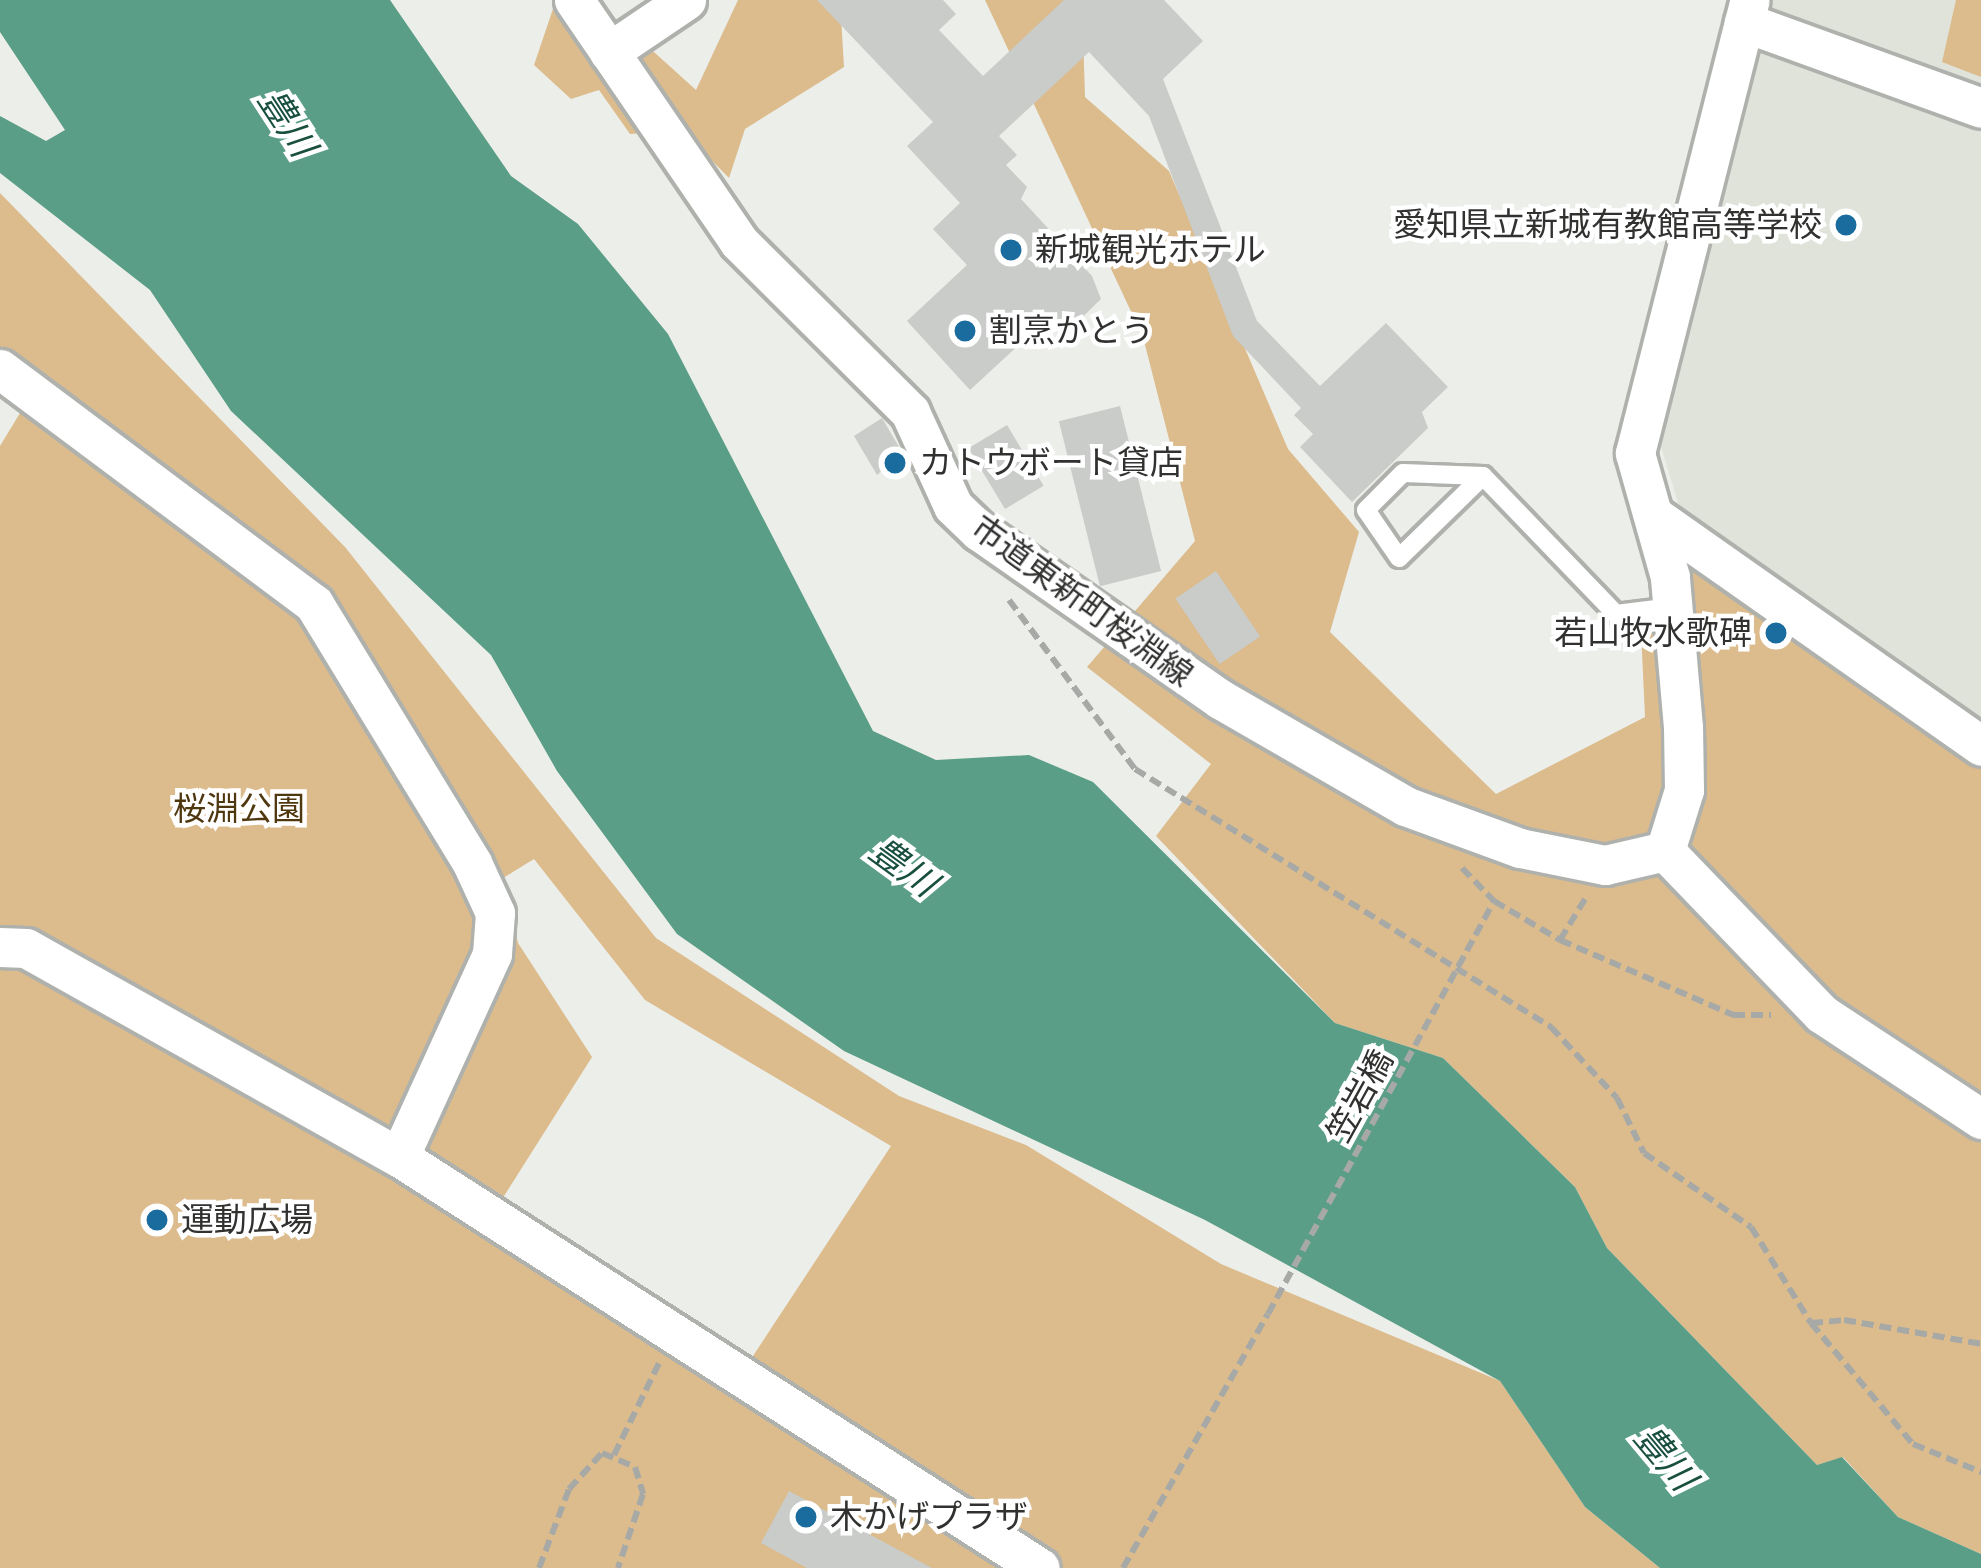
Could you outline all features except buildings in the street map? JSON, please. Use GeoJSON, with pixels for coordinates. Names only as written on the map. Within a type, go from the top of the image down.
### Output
{"type":"FeatureCollection","features":[{"type":"Feature","properties":{"kind":"street","name":"市道東新町桜淵線"},"geometry":{"type":"LineString","coordinates":[[574,0],[739,242],[910,412],[953,506],[979,531],[1220,699],[1405,806],[1520,848],[1605,865],[1665,851]]}},
{"type":"Feature","properties":{"kind":"street"},"geometry":{"type":"LineString","coordinates":[[609,52],[686,0]]}},
{"type":"Feature","properties":{"kind":"street"},"geometry":{"type":"LineString","coordinates":[[1981,108],[1747,11],[1635,453],[1657,518],[1673,607],[1684,790],[1665,851],[1822,1014],[1981,1118]]}},
{"type":"Feature","properties":{"kind":"street"},"geometry":{"type":"LineString","coordinates":[[0,369],[314,604],[472,863],[495,913],[492,954],[399,1157]]}},
{"type":"Feature","properties":{"kind":"street"},"geometry":{"type":"LineString","coordinates":[[1657,518],[1981,746]]}},
{"type":"Feature","properties":{"kind":"street"},"geometry":{"type":"LineString","coordinates":[[0,947],[26,948],[399,1157],[676,1341],[1040,1568]]}},
{"type":"Feature","properties":{"kind":"lane"},"geometry":{"type":"LineString","coordinates":[[1483,476],[1399,558],[1366,511],[1403,473],[1483,476],[1616,614],[1673,607]]}},
{"type":"Feature","properties":{"kind":"path"},"geometry":{"type":"LineString","coordinates":[[1006,592],[1135,769],[1551,1027],[1617,1098],[1644,1153],[1751,1227],[1810,1323],[1913,1444],[1981,1472]]}},
{"type":"Feature","properties":{"kind":"path"},"geometry":{"type":"LineString","coordinates":[[1605,865],[1560,940],[1732,1016],[1822,1014]]}},
{"type":"Feature","properties":{"kind":"path","name":"笠岩橋"},"geometry":{"type":"LineString","coordinates":[[1123,1568],[1494,901],[1560,940]]}},
{"type":"Feature","properties":{"kind":"path"},"geometry":{"type":"LineString","coordinates":[[1810,1323],[1844,1320],[1981,1343]]}},
{"type":"Feature","properties":{"kind":"path"},"geometry":{"type":"LineString","coordinates":[[614,1455],[676,1341]]}},
{"type":"Feature","properties":{"kind":"path"},"geometry":{"type":"LineString","coordinates":[[539,1568],[584,1462],[614,1455],[635,1467],[643,1494],[618,1568]]}},
{"type":"Feature","properties":{"kind":"shaded area","name":"愛知県立新城有教館高等学校"},"geometry":{"type":"Polygon","coordinates":[[[1765,0],[1981,0],[1981,729],[1685,526],[1659,440],[1765,0]]]}},
{"type":"Feature","properties":{"kind":"green space"},"geometry":{"type":"Polygon","coordinates":[[[738,0],[840,0],[844,67],[745,129],[729,178],[682,130],[630,134],[599,90],[571,99],[534,65],[554,6],[623,24],[696,90],[738,0]]]}},
{"type":"Feature","properties":{"kind":"green space"},"geometry":{"type":"Polygon","coordinates":[[[985,0],[1082,0],[1085,97],[1169,171],[1288,449],[1359,532],[1330,632],[1496,794],[1645,717],[1641,631],[1673,607],[1669,534],[1981,758],[1981,1554],[1898,1517],[1843,1457],[1817,1465],[1607,1248],[1575,1187],[1443,1058],[1335,1023],[1156,836],[1211,764],[1087,667],[1195,541],[1143,337],[985,0]]]}},
{"type":"Feature","properties":{"kind":"green space"},"geometry":{"type":"Polygon","coordinates":[[[1956,0],[1981,0],[1981,77],[1942,62],[1956,0]]]}},
{"type":"Feature","properties":{"kind":"green space","name":"桜淵公園"},"geometry":{"type":"Polygon","coordinates":[[[0,193],[345,547],[656,938],[899,1096],[1026,1145],[1221,1264],[1500,1381],[1585,1507],[1660,1568],[0,1568],[0,446],[37,385],[0,357],[0,193]],[[534,859],[503,878],[518,943],[592,1057],[504,1196],[417,1156],[486,951],[378,1162],[740,1394],[759,1366],[751,1359],[891,1146],[645,1000],[534,859]]]}},
{"type":"Feature","properties":{"kind":"water","name":"豊川"},"geometry":{"type":"Polygon","coordinates":[[[0,0],[390,0],[511,176],[578,224],[668,334],[873,731],[936,760],[1029,755],[1093,782],[1335,1023],[1443,1058],[1575,1187],[1607,1248],[1817,1465],[1842,1457],[1898,1517],[1981,1554],[1981,1568],[1660,1568],[1585,1507],[1500,1381],[1205,1220],[844,1051],[677,934],[557,771],[491,655],[231,411],[150,290],[0,173],[0,116],[46,141],[65,130],[0,32],[0,0]]]}},
{"type":"Feature","properties":{"kind":"place","name":"愛知県立新城有教館高等学校"},"geometry":{"type":"Point","coordinates":[1846,225]}},
{"type":"Feature","properties":{"kind":"place","name":"新城観光ホテル"},"geometry":{"type":"Point","coordinates":[1011,250]}},
{"type":"Feature","properties":{"kind":"place","name":"割烹かとう"},"geometry":{"type":"Point","coordinates":[965,331]}},
{"type":"Feature","properties":{"kind":"place","name":"カトウボート貸店"},"geometry":{"type":"Point","coordinates":[895,463]}},
{"type":"Feature","properties":{"kind":"place","name":"若山牧水歌碑"},"geometry":{"type":"Point","coordinates":[1776,633]}},
{"type":"Feature","properties":{"kind":"place","name":"運動広場"},"geometry":{"type":"Point","coordinates":[157,1220]}},
{"type":"Feature","properties":{"kind":"place","name":"木かげプラザ"},"geometry":{"type":"Point","coordinates":[806,1517]}}]}
